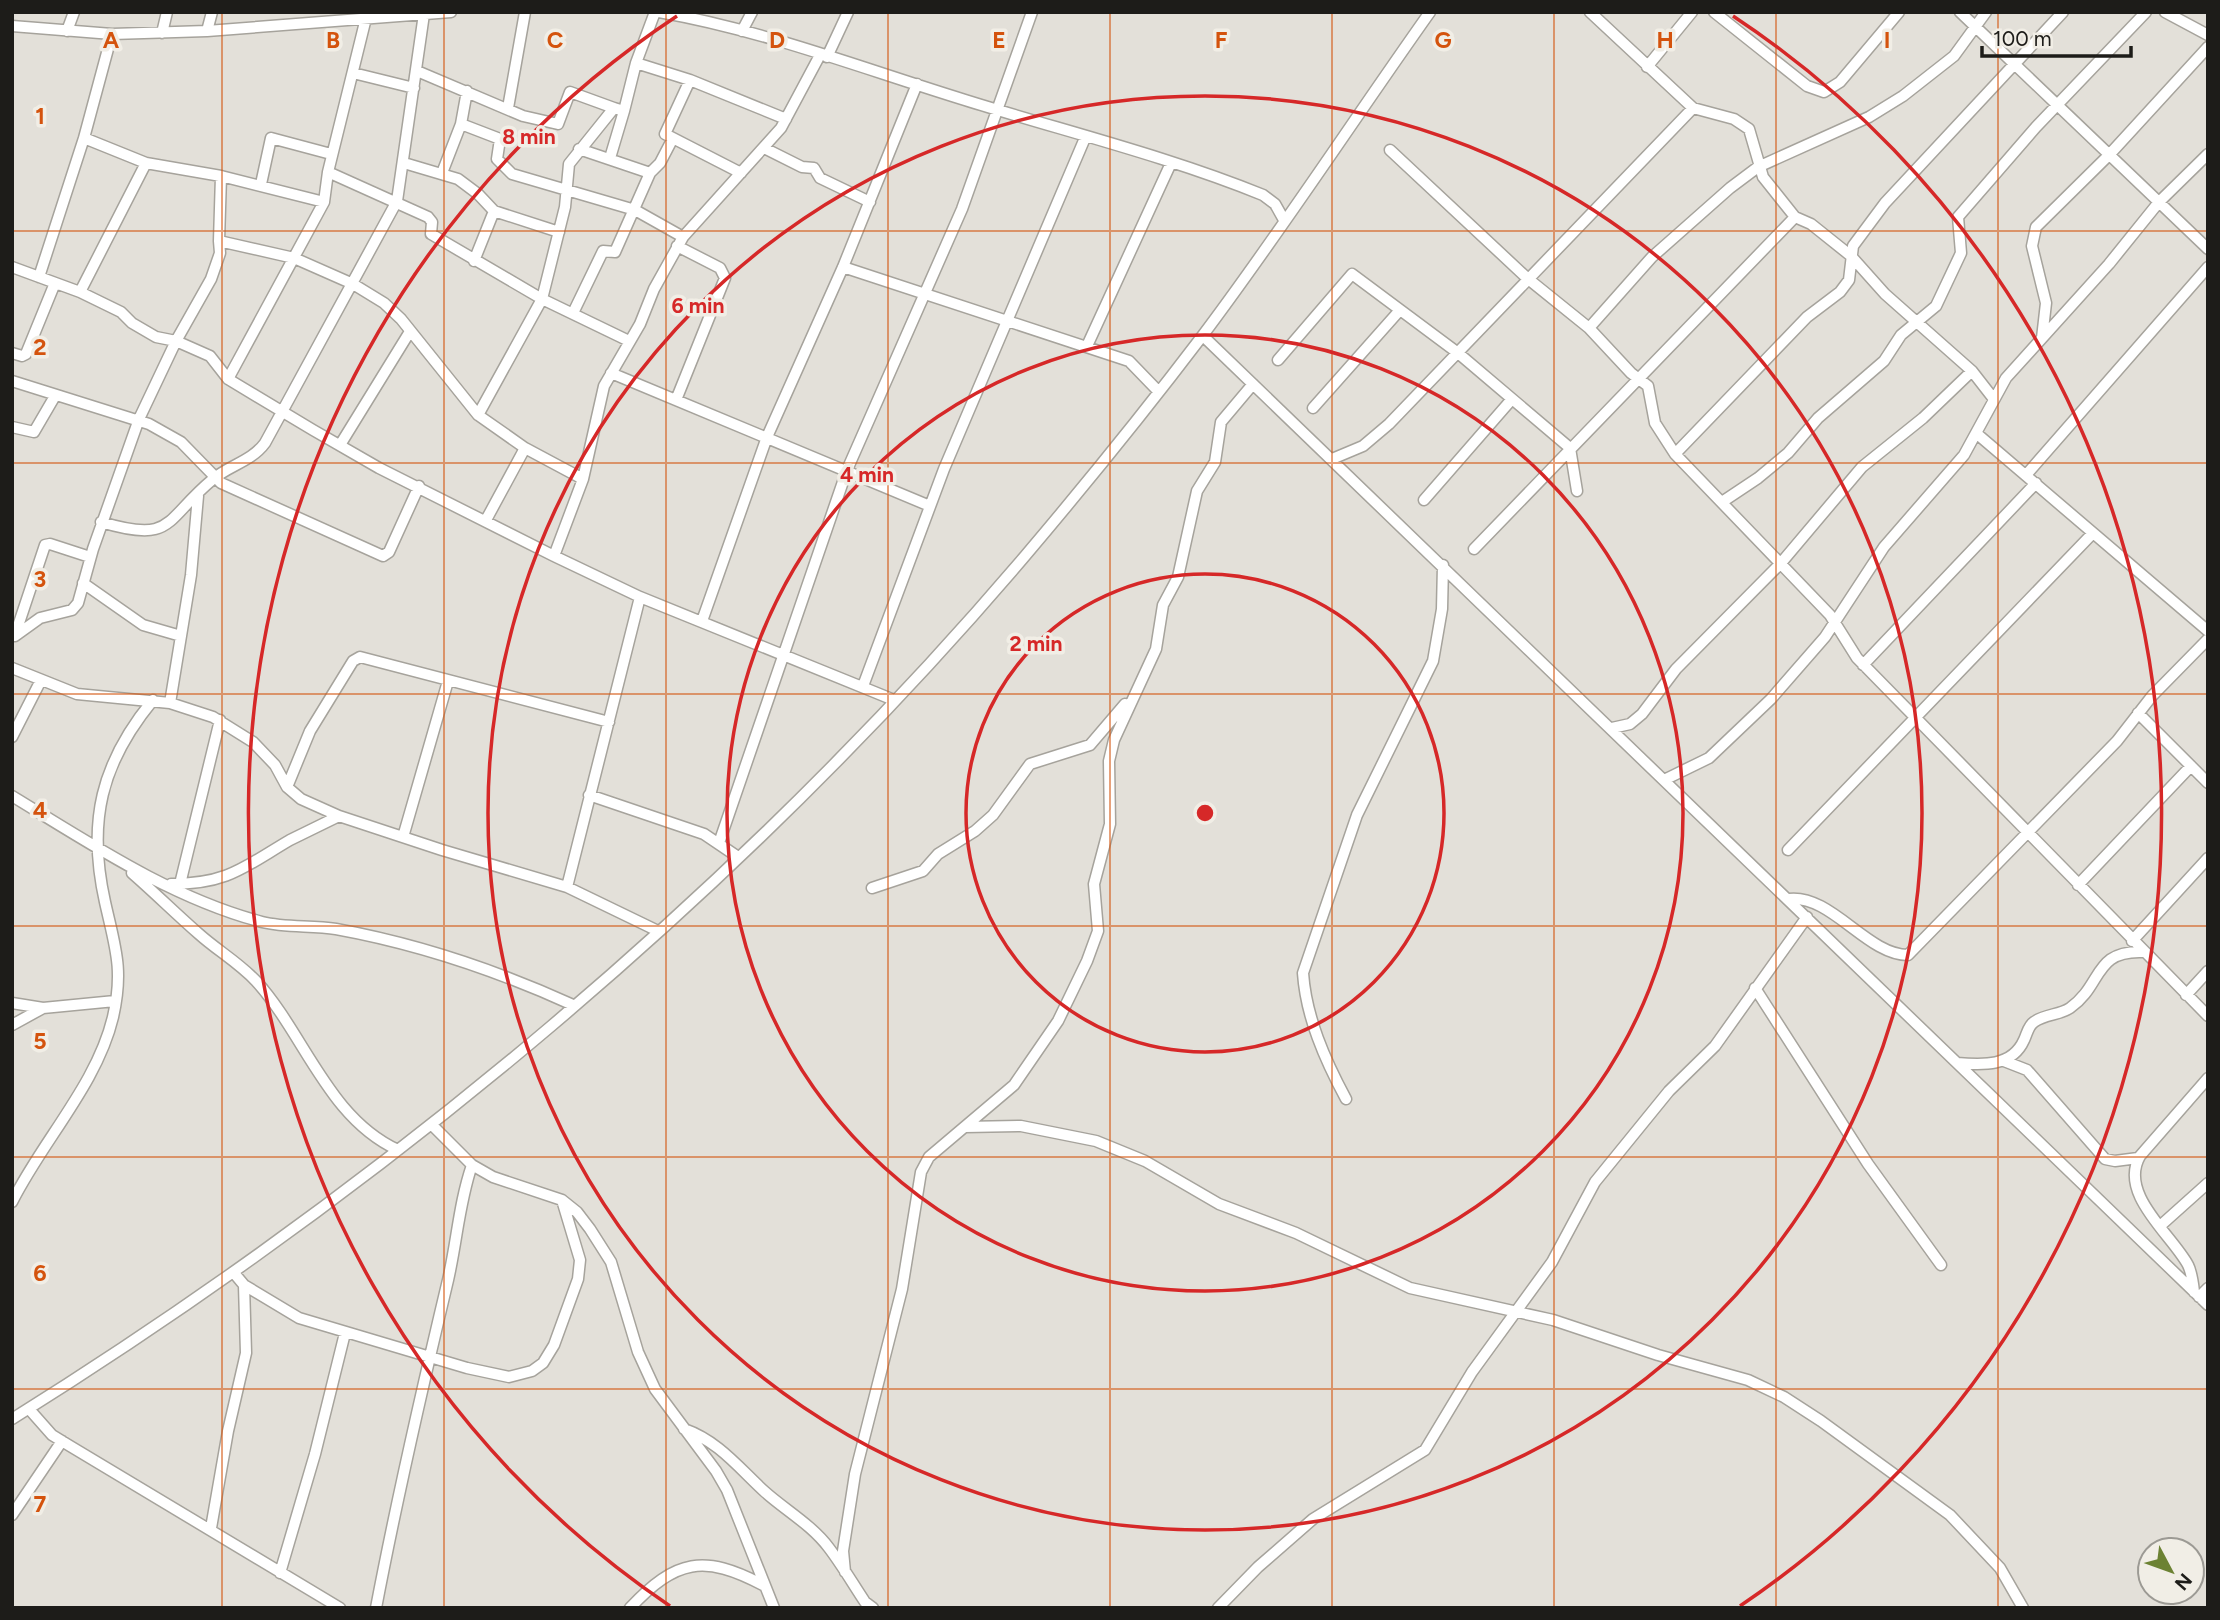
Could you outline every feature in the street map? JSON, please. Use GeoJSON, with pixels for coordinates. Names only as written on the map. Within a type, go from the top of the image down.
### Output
{"type":"FeatureCollection","features":[{"type":"Feature","properties":{"kind":"street"},"geometry":{"type":"LineString","coordinates":[[67,30],[74,12]]}},
{"type":"Feature","properties":{"kind":"street"},"geometry":{"type":"LineString","coordinates":[[162,33],[167,12]]}},
{"type":"Feature","properties":{"kind":"street"},"geometry":{"type":"LineString","coordinates":[[207,32],[212,12]]}},
{"type":"Feature","properties":{"kind":"street"},"geometry":{"type":"LineString","coordinates":[[12,26],[112,34],[207,32],[327,16],[451,12]]}},
{"type":"Feature","properties":{"kind":"street"},"geometry":{"type":"LineString","coordinates":[[508,108],[525,12]]}},
{"type":"Feature","properties":{"kind":"street"},"geometry":{"type":"LineString","coordinates":[[610,158],[619,110],[657,12],[742,32],[1171,163],[1263,195],[1275,204],[1284,220]]}},
{"type":"Feature","properties":{"kind":"street"},"geometry":{"type":"LineString","coordinates":[[742,32],[752,12]]}},
{"type":"Feature","properties":{"kind":"street"},"geometry":{"type":"LineString","coordinates":[[554,556],[583,479],[593,427],[611,373],[680,242],[786,120],[848,12]]}},
{"type":"Feature","properties":{"kind":"street"},"geometry":{"type":"LineString","coordinates":[[719,843],[847,470],[962,209],[1032,12]]}},
{"type":"Feature","properties":{"kind":"street"},"geometry":{"type":"LineString","coordinates":[[12,1419],[234,1273],[398,1150],[573,1005],[738,858],[894,700],[1023,559],[1203,335],[1430,12]]}},
{"type":"Feature","properties":{"kind":"street"},"geometry":{"type":"LineString","coordinates":[[1590,12],[1693,108],[1734,119],[1749,130],[1758,167],[1769,186],[1795,217],[1811,224],[1851,257],[1885,294],[1972,371],[1993,398]]}},
{"type":"Feature","properties":{"kind":"street"},"geometry":{"type":"LineString","coordinates":[[1647,67],[1692,12]]}},
{"type":"Feature","properties":{"kind":"street"},"geometry":{"type":"LineString","coordinates":[[1714,12],[1807,86],[1824,92],[1840,82],[1899,12]]}},
{"type":"Feature","properties":{"kind":"street"},"geometry":{"type":"LineString","coordinates":[[1960,12],[2208,249]]}},
{"type":"Feature","properties":{"kind":"street"},"geometry":{"type":"LineString","coordinates":[[1589,328],[1652,257],[1730,188],[1758,167],[1869,117],[1903,96],[1954,56],[1986,12]]}},
{"type":"Feature","properties":{"kind":"street"},"geometry":{"type":"LineString","coordinates":[[1675,454],[1807,317],[1840,292],[1849,280],[1851,257],[1857,239],[1885,203],[2063,12]]}},
{"type":"Feature","properties":{"kind":"street"},"geometry":{"type":"LineString","coordinates":[[1722,502],[1759,478],[1788,453],[1818,418],[1884,361],[1901,335],[1936,306],[1958,263],[1962,242],[1956,222],[1958,216],[2057,105],[2146,12]]}},
{"type":"Feature","properties":{"kind":"street"},"geometry":{"type":"LineString","coordinates":[[2165,12],[2208,35]]}},
{"type":"Feature","properties":{"kind":"street"},"geometry":{"type":"LineString","coordinates":[[102,522],[144,531],[158,530],[177,517],[213,478],[254,456],[283,412],[342,296],[353,284],[397,201],[424,14]]}},
{"type":"Feature","properties":{"kind":"street"},"geometry":{"type":"LineString","coordinates":[[229,379],[324,202],[331,154],[369,16]]}},
{"type":"Feature","properties":{"kind":"street"},"geometry":{"type":"LineString","coordinates":[[39,277],[84,138],[112,34]]}},
{"type":"Feature","properties":{"kind":"street"},"geometry":{"type":"LineString","coordinates":[[2042,338],[2046,303],[2032,246],[2033,234],[2043,220],[2109,155],[2208,47]]}},
{"type":"Feature","properties":{"kind":"street"},"geometry":{"type":"LineString","coordinates":[[636,62],[690,80],[786,120]]}},
{"type":"Feature","properties":{"kind":"street"},"geometry":{"type":"LineString","coordinates":[[417,71],[523,116],[558,124],[568,94],[572,92],[619,110]]}},
{"type":"Feature","properties":{"kind":"street"},"geometry":{"type":"LineString","coordinates":[[353,73],[414,88]]}},
{"type":"Feature","properties":{"kind":"street"},"geometry":{"type":"LineString","coordinates":[[690,80],[666,133],[672,140],[741,173]]}},
{"type":"Feature","properties":{"kind":"street"},"geometry":{"type":"LineString","coordinates":[[702,621],[767,437],[843,267],[917,84]]}},
{"type":"Feature","properties":{"kind":"street"},"geometry":{"type":"LineString","coordinates":[[442,173],[461,124],[467,91]]}},
{"type":"Feature","properties":{"kind":"street"},"geometry":{"type":"LineString","coordinates":[[1332,459],[1363,446],[1389,424],[1693,108]]}},
{"type":"Feature","properties":{"kind":"street"},"geometry":{"type":"LineString","coordinates":[[478,415],[542,299],[559,232],[569,164],[579,149],[619,110]]}},
{"type":"Feature","properties":{"kind":"street"},"geometry":{"type":"LineString","coordinates":[[461,124],[500,139],[497,159],[508,172],[635,210],[720,268],[725,278],[676,400]]}},
{"type":"Feature","properties":{"kind":"street"},"geometry":{"type":"LineString","coordinates":[[84,138],[146,163],[261,184],[324,202]]}},
{"type":"Feature","properties":{"kind":"street"},"geometry":{"type":"LineString","coordinates":[[261,184],[271,138],[331,154]]}},
{"type":"Feature","properties":{"kind":"street"},"geometry":{"type":"LineString","coordinates":[[863,686],[930,506],[1085,138]]}},
{"type":"Feature","properties":{"kind":"street"},"geometry":{"type":"LineString","coordinates":[[573,313],[603,251],[613,254],[650,173],[660,163],[672,140]]}},
{"type":"Feature","properties":{"kind":"street"},"geometry":{"type":"LineString","coordinates":[[764,148],[802,167],[814,168],[820,178],[870,202]]}},
{"type":"Feature","properties":{"kind":"street"},"geometry":{"type":"LineString","coordinates":[[579,149],[650,173]]}},
{"type":"Feature","properties":{"kind":"street"},"geometry":{"type":"LineString","coordinates":[[1390,150],[1527,278],[1589,328],[1648,386],[1655,423],[1675,454],[1835,623],[1847,646],[1863,665],[2208,1016]]}},
{"type":"Feature","properties":{"kind":"street"},"geometry":{"type":"LineString","coordinates":[[1664,780],[1702,763],[1716,753],[1771,699],[1835,623],[1884,547],[1956,465],[2006,378],[2159,202],[2208,154]]}},
{"type":"Feature","properties":{"kind":"street"},"geometry":{"type":"LineString","coordinates":[[80,292],[146,163]]}},
{"type":"Feature","properties":{"kind":"street"},"geometry":{"type":"LineString","coordinates":[[404,163],[442,173],[469,186],[494,211],[559,232]]}},
{"type":"Feature","properties":{"kind":"street"},"geometry":{"type":"LineString","coordinates":[[1087,346],[1171,163]]}},
{"type":"Feature","properties":{"kind":"street"},"geometry":{"type":"LineString","coordinates":[[328,172],[397,201],[432,220],[431,234],[474,261],[542,299],[629,341]]}},
{"type":"Feature","properties":{"kind":"street"},"geometry":{"type":"LineString","coordinates":[[13,638],[40,618],[72,610],[78,603],[90,557],[139,419],[176,341],[211,279],[220,253],[221,176]]}},
{"type":"Feature","properties":{"kind":"street"},"geometry":{"type":"LineString","coordinates":[[474,261],[494,211]]}},
{"type":"Feature","properties":{"kind":"street"},"geometry":{"type":"LineString","coordinates":[[1474,549],[1795,217]]}},
{"type":"Feature","properties":{"kind":"street"},"geometry":{"type":"LineString","coordinates":[[219,241],[294,258],[353,284],[393,310],[478,415],[525,448],[583,479]]}},
{"type":"Feature","properties":{"kind":"street"},"geometry":{"type":"LineString","coordinates":[[12,267],[80,292],[121,312],[132,323],[156,337],[176,341],[210,356],[229,379],[283,412],[340,445],[554,556],[640,597],[894,700]]}},
{"type":"Feature","properties":{"kind":"street"},"geometry":{"type":"LineString","coordinates":[[843,267],[926,291],[1007,322],[1129,361],[1158,391]]}},
{"type":"Feature","properties":{"kind":"street"},"geometry":{"type":"LineString","coordinates":[[2026,475],[2208,267]]}},
{"type":"Feature","properties":{"kind":"street"},"geometry":{"type":"LineString","coordinates":[[1278,360],[1352,274],[1458,353],[1570,449],[1577,491]]}},
{"type":"Feature","properties":{"kind":"street"},"geometry":{"type":"LineString","coordinates":[[12,353],[22,356],[26,354],[55,283]]}},
{"type":"Feature","properties":{"kind":"street"},"geometry":{"type":"LineString","coordinates":[[1313,408],[1400,310]]}},
{"type":"Feature","properties":{"kind":"street"},"geometry":{"type":"LineString","coordinates":[[340,445],[409,333]]}},
{"type":"Feature","properties":{"kind":"street"},"geometry":{"type":"LineString","coordinates":[[1203,335],[2208,1305]]}},
{"type":"Feature","properties":{"kind":"street"},"geometry":{"type":"LineString","coordinates":[[1612,728],[1630,724],[1642,714],[1692,651],[1735,613],[1781,563],[1861,467],[1923,418],[1972,371]]}},
{"type":"Feature","properties":{"kind":"street"},"geometry":{"type":"LineString","coordinates":[[611,373],[930,506]]}},
{"type":"Feature","properties":{"kind":"street"},"geometry":{"type":"LineString","coordinates":[[12,381],[139,419],[181,442],[213,478],[385,556],[419,486]]}},
{"type":"Feature","properties":{"kind":"street"},"geometry":{"type":"LineString","coordinates":[[845,1572],[843,1551],[855,1474],[902,1289],[921,1172],[929,1157],[1014,1084],[1037,1054],[1058,1021],[1094,946],[1099,923],[1094,884],[1110,824],[1109,761],[1132,696],[1156,649],[1163,605],[1178,578],[1197,491],[1214,462],[1222,422],[1253,384]]}},
{"type":"Feature","properties":{"kind":"street"},"geometry":{"type":"LineString","coordinates":[[12,427],[34,432],[55,396]]}},
{"type":"Feature","properties":{"kind":"street"},"geometry":{"type":"LineString","coordinates":[[1424,500],[1512,399]]}},
{"type":"Feature","properties":{"kind":"street"},"geometry":{"type":"LineString","coordinates":[[1976,433],[2208,631]]}},
{"type":"Feature","properties":{"kind":"street"},"geometry":{"type":"LineString","coordinates":[[486,520],[525,448]]}},
{"type":"Feature","properties":{"kind":"street"},"geometry":{"type":"LineString","coordinates":[[1863,665],[2036,483]]}},
{"type":"Feature","properties":{"kind":"street"},"geometry":{"type":"LineString","coordinates":[[170,703],[191,575],[194,510],[199,493]]}},
{"type":"Feature","properties":{"kind":"street"},"geometry":{"type":"LineString","coordinates":[[1787,850],[2093,533]]}},
{"type":"Feature","properties":{"kind":"street"},"geometry":{"type":"LineString","coordinates":[[13,638],[45,545],[55,545],[90,557]]}},
{"type":"Feature","properties":{"kind":"street"},"geometry":{"type":"LineString","coordinates":[[1346,1099],[1319,1040],[1305,997],[1303,973],[1357,815],[1433,661],[1441,610],[1443,565]]}},
{"type":"Feature","properties":{"kind":"street"},"geometry":{"type":"LineString","coordinates":[[83,583],[143,625],[181,636]]}},
{"type":"Feature","properties":{"kind":"street"},"geometry":{"type":"LineString","coordinates":[[567,887],[640,597]]}},
{"type":"Feature","properties":{"kind":"street"},"geometry":{"type":"LineString","coordinates":[[1788,900],[1819,907],[1888,951],[1908,955],[2117,741],[2138,713],[2208,639]]}},
{"type":"Feature","properties":{"kind":"street"},"geometry":{"type":"LineString","coordinates":[[287,787],[310,731],[353,661],[366,656],[448,681],[609,722]]}},
{"type":"Feature","properties":{"kind":"street"},"geometry":{"type":"LineString","coordinates":[[12,668],[40,682],[77,694],[170,703],[220,720],[253,742],[275,765],[287,787],[301,799],[339,816],[567,887],[658,931]]}},
{"type":"Feature","properties":{"kind":"street"},"geometry":{"type":"LineString","coordinates":[[403,837],[448,681]]}},
{"type":"Feature","properties":{"kind":"street"},"geometry":{"type":"LineString","coordinates":[[12,737],[40,682]]}},
{"type":"Feature","properties":{"kind":"street"},"geometry":{"type":"LineString","coordinates":[[872,888],[923,871],[938,854],[975,831],[993,815],[1030,764],[1090,744],[1132,696]]}},
{"type":"Feature","properties":{"kind":"street"},"geometry":{"type":"LineString","coordinates":[[12,1202],[32,1162],[83,1088],[101,1054],[115,1002],[118,970],[116,940],[101,880],[98,807],[108,773],[134,724],[153,700]]}},
{"type":"Feature","properties":{"kind":"street"},"geometry":{"type":"LineString","coordinates":[[2138,713],[2208,783]]}},
{"type":"Feature","properties":{"kind":"street"},"geometry":{"type":"LineString","coordinates":[[180,884],[220,720]]}},
{"type":"Feature","properties":{"kind":"street"},"geometry":{"type":"LineString","coordinates":[[2078,885],[2191,766]]}},
{"type":"Feature","properties":{"kind":"street"},"geometry":{"type":"LineString","coordinates":[[12,796],[124,866],[199,934],[233,958],[257,982],[345,1108],[369,1136],[398,1150]]}},
{"type":"Feature","properties":{"kind":"street"},"geometry":{"type":"LineString","coordinates":[[589,796],[704,834],[738,858]]}},
{"type":"Feature","properties":{"kind":"street"},"geometry":{"type":"LineString","coordinates":[[167,884],[200,884],[247,869],[290,841],[339,816]]}},
{"type":"Feature","properties":{"kind":"street"},"geometry":{"type":"LineString","coordinates":[[2132,941],[2208,858]]}},
{"type":"Feature","properties":{"kind":"street"},"geometry":{"type":"LineString","coordinates":[[124,866],[263,922],[334,929],[460,958],[573,1005]]}},
{"type":"Feature","properties":{"kind":"street"},"geometry":{"type":"LineString","coordinates":[[1218,1608],[1258,1567],[1313,1519],[1425,1450],[1514,1311],[1552,1262],[1595,1182],[1669,1091],[1715,1046],[1807,917]]}},
{"type":"Feature","properties":{"kind":"street"},"geometry":{"type":"LineString","coordinates":[[2004,1061],[2016,1054],[2035,1021],[2065,1011],[2076,1003],[2109,958],[2124,952],[2143,952]]}},
{"type":"Feature","properties":{"kind":"street"},"geometry":{"type":"LineString","coordinates":[[2186,995],[2208,971]]}},
{"type":"Feature","properties":{"kind":"street"},"geometry":{"type":"LineString","coordinates":[[1755,988],[1868,1164],[1941,1265]]}},
{"type":"Feature","properties":{"kind":"street"},"geometry":{"type":"LineString","coordinates":[[12,1003],[43,1008],[115,1002]]}},
{"type":"Feature","properties":{"kind":"street"},"geometry":{"type":"LineString","coordinates":[[12,1025],[43,1008]]}},
{"type":"Feature","properties":{"kind":"street"},"geometry":{"type":"LineString","coordinates":[[1957,1063],[2004,1061],[2027,1070],[2105,1159],[2115,1161],[2138,1158]]}},
{"type":"Feature","properties":{"kind":"street"},"geometry":{"type":"LineString","coordinates":[[2197,1294],[2189,1266],[2139,1194],[2135,1177],[2138,1158],[2208,1078]]}},
{"type":"Feature","properties":{"kind":"street"},"geometry":{"type":"LineString","coordinates":[[431,1124],[472,1165],[493,1177],[562,1200],[577,1212],[611,1262],[638,1352],[655,1389],[727,1490],[774,1608]]}},
{"type":"Feature","properties":{"kind":"street"},"geometry":{"type":"LineString","coordinates":[[965,1127],[1020,1126],[1058,1132],[1115,1148],[1145,1161],[1219,1204],[1296,1233],[1395,1282],[1428,1293],[1553,1320],[1658,1355],[1748,1380],[1784,1397],[1950,1516],[2000,1568],[2023,1608]]}},
{"type":"Feature","properties":{"kind":"street"},"geometry":{"type":"LineString","coordinates":[[376,1608],[428,1356],[449,1275],[463,1192],[472,1165]]}},
{"type":"Feature","properties":{"kind":"street"},"geometry":{"type":"LineString","coordinates":[[2160,1226],[2208,1183]]}},
{"type":"Feature","properties":{"kind":"street"},"geometry":{"type":"LineString","coordinates":[[234,1273],[244,1285],[285,1312],[345,1333],[509,1377],[532,1370],[543,1363],[554,1345],[578,1279],[580,1260],[562,1200]]}},
{"type":"Feature","properties":{"kind":"street"},"geometry":{"type":"LineString","coordinates":[[211,1528],[228,1431],[246,1353],[244,1285]]}},
{"type":"Feature","properties":{"kind":"street"},"geometry":{"type":"LineString","coordinates":[[2197,1294],[2208,1289]]}},
{"type":"Feature","properties":{"kind":"street"},"geometry":{"type":"LineString","coordinates":[[280,1573],[316,1454],[345,1333]]}},
{"type":"Feature","properties":{"kind":"street"},"geometry":{"type":"LineString","coordinates":[[29,1409],[62,1441],[211,1528],[340,1608]]}},
{"type":"Feature","properties":{"kind":"street"},"geometry":{"type":"LineString","coordinates":[[684,1429],[701,1435],[720,1449],[764,1491],[804,1522],[828,1546],[865,1602],[873,1608]]}},
{"type":"Feature","properties":{"kind":"street"},"geometry":{"type":"LineString","coordinates":[[12,1515],[62,1441]]}},
{"type":"Feature","properties":{"kind":"street"},"geometry":{"type":"LineString","coordinates":[[629,1608],[666,1577],[684,1568],[705,1563],[734,1570],[763,1585]]}}]}
